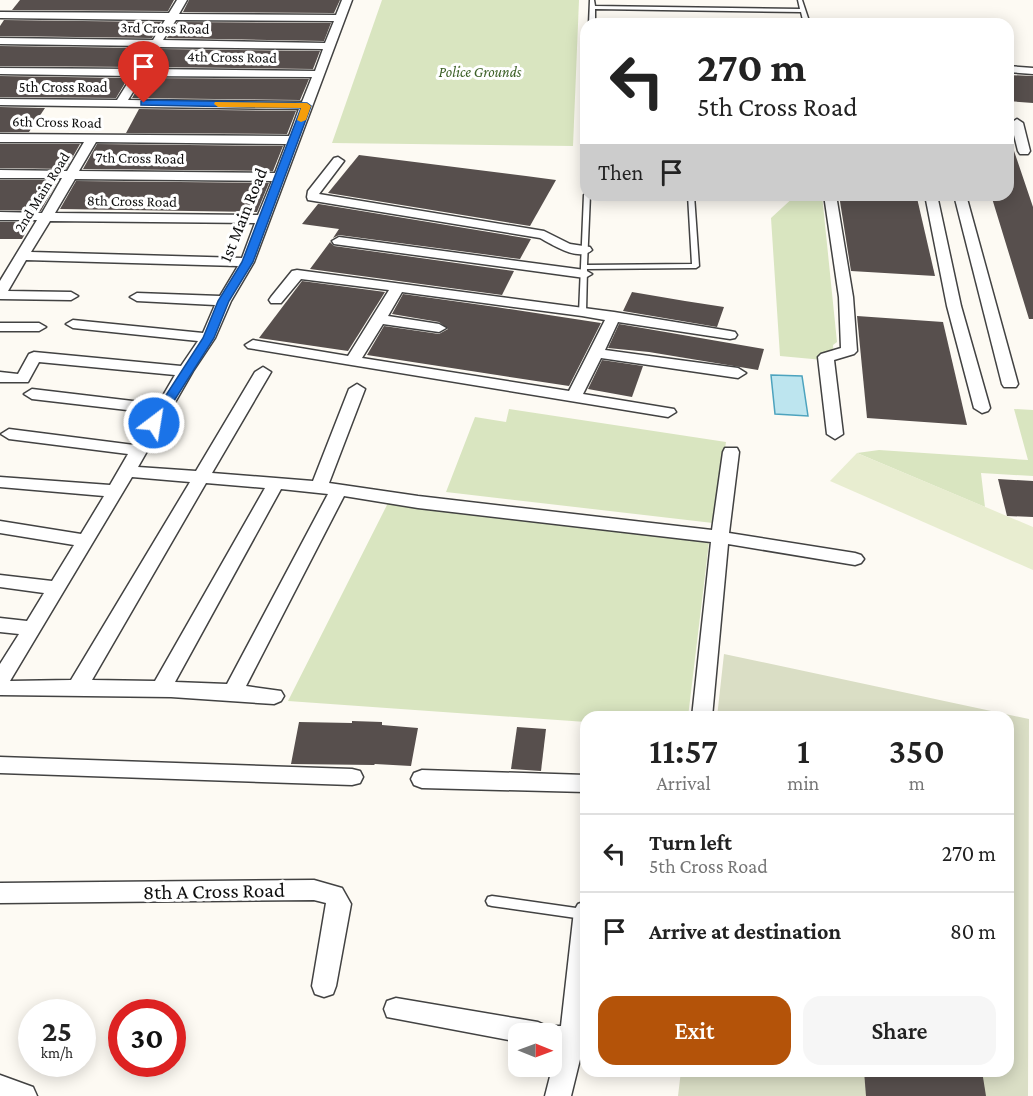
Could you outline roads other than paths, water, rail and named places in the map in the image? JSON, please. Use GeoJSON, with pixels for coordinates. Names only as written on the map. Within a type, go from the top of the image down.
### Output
{"type":"FeatureCollection","features":[{"type":"Feature","properties":{"kind":"street"},"geometry":{"type":"LineString","coordinates":[[121,103],[182,0]]}},
{"type":"Feature","properties":{"kind":"street","name":"1st Main Road"},"geometry":{"type":"LineString","coordinates":[[0,680],[86,541],[185,371],[208,338],[224,301],[247,262],[347,0]]}},
{"type":"Feature","properties":{"kind":"street"},"geometry":{"type":"LineString","coordinates":[[1,10],[172,17],[340,18]]}},
{"type":"Feature","properties":{"kind":"street","name":"3rd Cross Road"},"geometry":{"type":"LineString","coordinates":[[0,41],[329,46]]}},
{"type":"Feature","properties":{"kind":"street"},"geometry":{"type":"LineString","coordinates":[[1014,69],[1033,71]]}},
{"type":"Feature","properties":{"kind":"street","name":"4th Cross Road"},"geometry":{"type":"LineString","coordinates":[[0,71],[140,70],[319,74]]}},
{"type":"Feature","properties":{"kind":"street","name":"5th Cross Road"},"geometry":{"type":"LineString","coordinates":[[0,102],[307,106]]}},
{"type":"Feature","properties":{"kind":"street"},"geometry":{"type":"LineString","coordinates":[[1017,123],[1028,151]]}},
{"type":"Feature","properties":{"kind":"street","name":"6th Cross Road"},"geometry":{"type":"LineString","coordinates":[[0,138],[294,140]]}},
{"type":"Feature","properties":{"kind":"street","name":"2nd Main Road"},"geometry":{"type":"LineString","coordinates":[[0,294],[92,139]]}},
{"type":"Feature","properties":{"kind":"street"},"geometry":{"type":"LineString","coordinates":[[338,161],[313,194],[314,197],[544,235],[566,247],[585,250]]}},
{"type":"Feature","properties":{"kind":"street","name":"7th Cross Road"},"geometry":{"type":"LineString","coordinates":[[0,174],[280,177]]}},
{"type":"Feature","properties":{"kind":"street"},"geometry":{"type":"LineString","coordinates":[[831,201],[846,297],[849,351],[826,357],[835,434]]}},
{"type":"Feature","properties":{"kind":"street"},"geometry":{"type":"LineString","coordinates":[[932,201],[954,306],[982,408]]}},
{"type":"Feature","properties":{"kind":"street"},"geometry":{"type":"LineString","coordinates":[[962,201],[1010,384]]}},
{"type":"Feature","properties":{"kind":"street","name":"8th Cross Road"},"geometry":{"type":"LineString","coordinates":[[0,216],[264,219]]}},
{"type":"Feature","properties":{"kind":"street"},"geometry":{"type":"LineString","coordinates":[[339,241],[585,271]]}},
{"type":"Feature","properties":{"kind":"street"},"geometry":{"type":"LineString","coordinates":[[22,256],[247,262]]}},
{"type":"Feature","properties":{"kind":"street"},"geometry":{"type":"LineString","coordinates":[[276,300],[297,274],[614,316],[730,335]]}},
{"type":"Feature","properties":{"kind":"street"},"geometry":{"type":"LineString","coordinates":[[352,362],[398,287]]}},
{"type":"Feature","properties":{"kind":"street"},"geometry":{"type":"LineString","coordinates":[[0,294],[71,296]]}},
{"type":"Feature","properties":{"kind":"street"},"geometry":{"type":"LineString","coordinates":[[137,297],[224,301]]}},
{"type":"Feature","properties":{"kind":"street"},"geometry":{"type":"LineString","coordinates":[[573,398],[614,316]]}},
{"type":"Feature","properties":{"kind":"street"},"geometry":{"type":"LineString","coordinates":[[379,319],[440,328]]}},
{"type":"Feature","properties":{"kind":"street"},"geometry":{"type":"LineString","coordinates":[[73,324],[208,338]]}},
{"type":"Feature","properties":{"kind":"street"},"geometry":{"type":"LineString","coordinates":[[0,327],[39,327]]}},
{"type":"Feature","properties":{"kind":"street"},"geometry":{"type":"LineString","coordinates":[[253,345],[668,412]]}},
{"type":"Feature","properties":{"kind":"street"},"geometry":{"type":"LineString","coordinates":[[596,353],[738,373]]}},
{"type":"Feature","properties":{"kind":"street"},"geometry":{"type":"LineString","coordinates":[[0,377],[23,379],[34,357],[185,371]]}},
{"type":"Feature","properties":{"kind":"street"},"geometry":{"type":"LineString","coordinates":[[77,688],[262,372]]}},
{"type":"Feature","properties":{"kind":"street"},"geometry":{"type":"LineString","coordinates":[[319,487],[357,389]]}},
{"type":"Feature","properties":{"kind":"street"},"geometry":{"type":"LineString","coordinates":[[32,394],[163,409]]}},
{"type":"Feature","properties":{"kind":"street"},"geometry":{"type":"LineString","coordinates":[[9,434],[137,450]]}},
{"type":"Feature","properties":{"kind":"street"},"geometry":{"type":"LineString","coordinates":[[703,711],[720,537],[732,452]]}},
{"type":"Feature","properties":{"kind":"street"},"geometry":{"type":"LineString","coordinates":[[127,471],[319,487],[720,537],[855,558]]}},
{"type":"Feature","properties":{"kind":"street"},"geometry":{"type":"LineString","coordinates":[[0,482],[115,490]]}},
{"type":"Feature","properties":{"kind":"street"},"geometry":{"type":"LineString","coordinates":[[161,689],[275,485]]}},
{"type":"Feature","properties":{"kind":"street"},"geometry":{"type":"LineString","coordinates":[[233,692],[339,490]]}},
{"type":"Feature","properties":{"kind":"street"},"geometry":{"type":"LineString","coordinates":[[0,526],[86,541]]}},
{"type":"Feature","properties":{"kind":"street"},"geometry":{"type":"LineString","coordinates":[[0,581],[56,588]]}},
{"type":"Feature","properties":{"kind":"street"},"geometry":{"type":"LineString","coordinates":[[0,625],[32,628]]}},
{"type":"Feature","properties":{"kind":"street"},"geometry":{"type":"LineString","coordinates":[[0,688],[161,689],[274,696]]}},
{"type":"Feature","properties":{"kind":"street"},"geometry":{"type":"LineString","coordinates":[[0,765],[352,777]]}},
{"type":"Feature","properties":{"kind":"street"},"geometry":{"type":"LineString","coordinates":[[422,779],[580,784]]}},
{"type":"Feature","properties":{"kind":"street","name":"8th A Cross Road"},"geometry":{"type":"LineString","coordinates":[[0,893],[314,890],[334,895],[339,904],[324,986]]}},
{"type":"Feature","properties":{"kind":"street"},"geometry":{"type":"LineString","coordinates":[[562,1038],[580,944]]}},
{"type":"Feature","properties":{"kind":"street"},"geometry":{"type":"LineString","coordinates":[[396,1009],[508,1029]]}},
{"type":"Feature","properties":{"kind":"street"},"geometry":{"type":"LineString","coordinates":[[558,1096],[559,1077]]}},
{"type":"Feature","properties":{"kind":"street"},"geometry":{"type":"LineString","coordinates":[[0,1087],[24,1096]]}},
{"type":"Feature","properties":{"kind":"lane"},"geometry":{"type":"LineString","coordinates":[[800,0],[805,18]]}},
{"type":"Feature","properties":{"kind":"lane"},"geometry":{"type":"LineString","coordinates":[[592,3],[803,11]]}},
{"type":"Feature","properties":{"kind":"lane"},"geometry":{"type":"LineString","coordinates":[[582,312],[587,201]]}},
{"type":"Feature","properties":{"kind":"lane"},"geometry":{"type":"LineString","coordinates":[[585,271],[696,266],[691,201]]}},
{"type":"Feature","properties":{"kind":"lane"},"geometry":{"type":"LineString","coordinates":[[492,901],[580,912]]}},
{"type":"Feature","properties":{"kind":"water"},"geometry":{"type":"Polygon","coordinates":[[[771,375],[802,376],[808,416],[775,414],[771,375]]]}},
{"type":"Feature","properties":{"kind":"park label","name":"Police Grounds"},"geometry":{"type":"Point","coordinates":[480,72]}}]}
